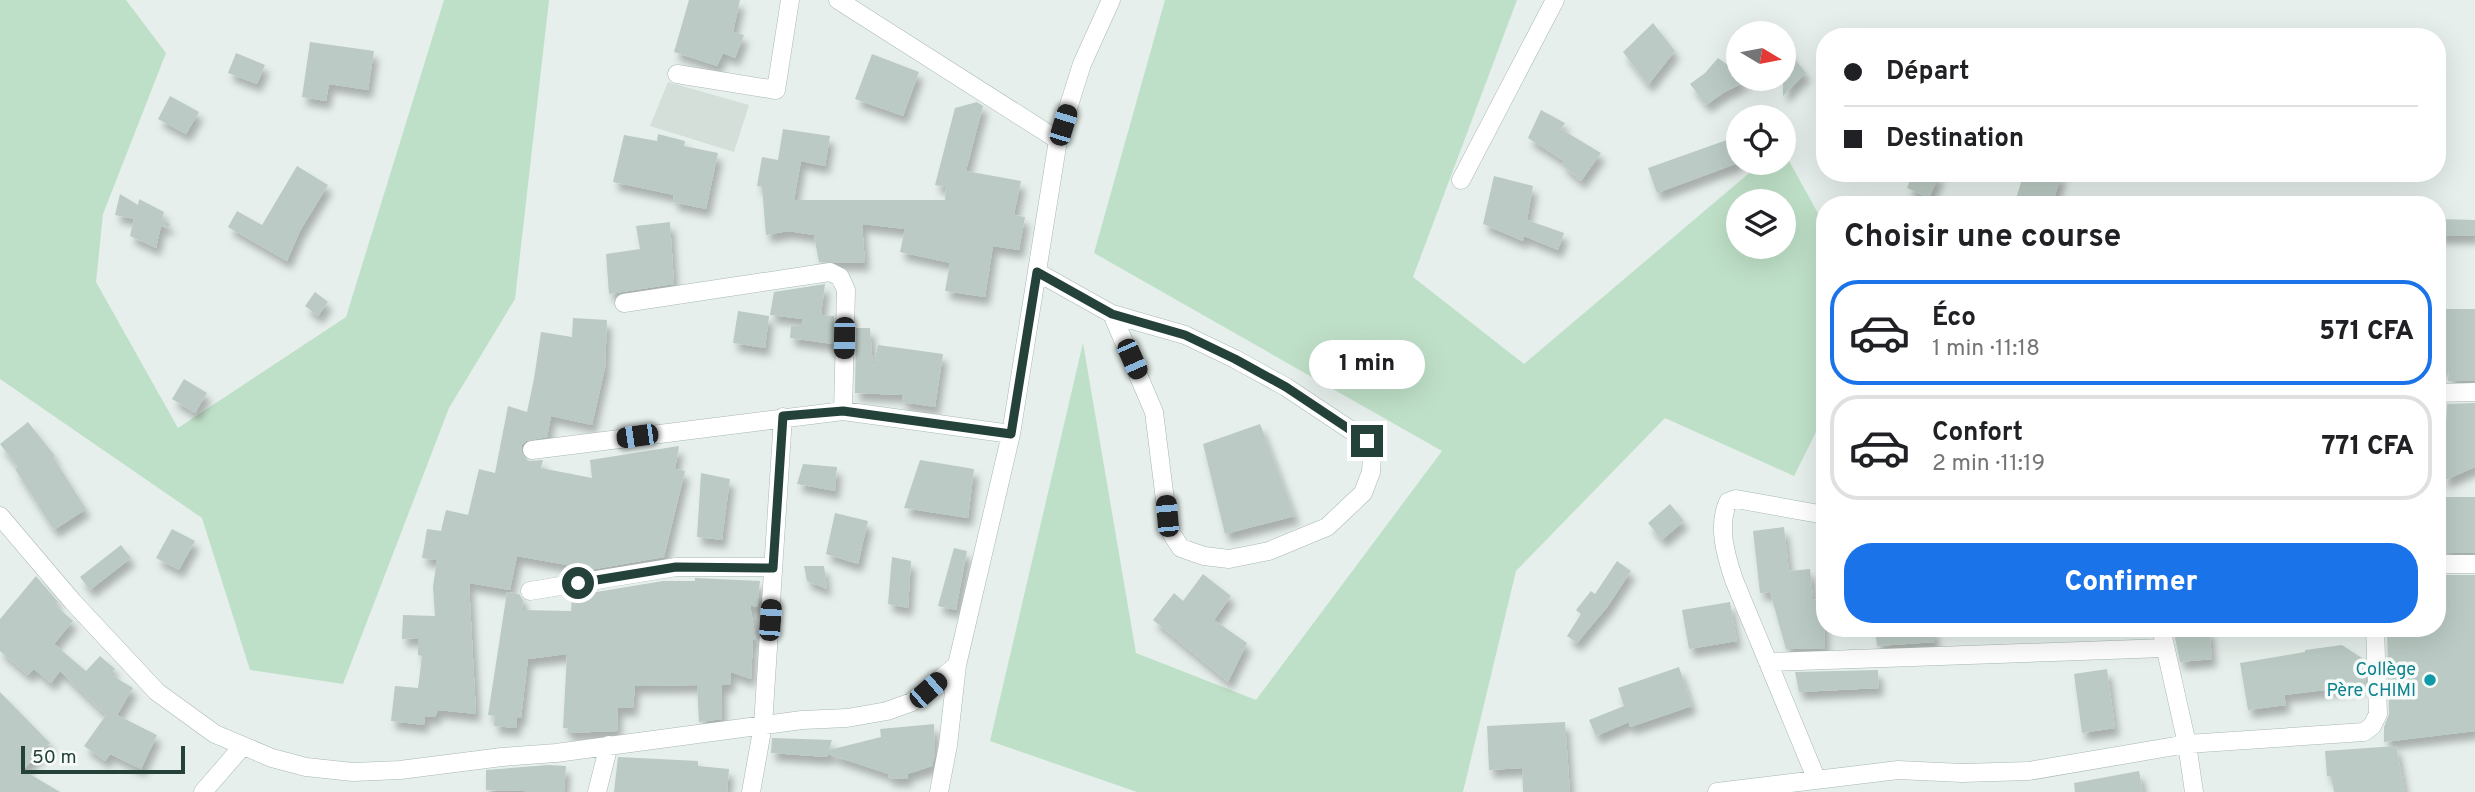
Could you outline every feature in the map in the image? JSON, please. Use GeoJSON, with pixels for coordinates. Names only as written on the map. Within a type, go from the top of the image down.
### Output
{"type":"FeatureCollection","features":[{"type":"Feature","properties":{"kind":"street"},"geometry":{"type":"LineString","coordinates":[[677,74],[776,90],[790,0]]}},
{"type":"Feature","properties":{"kind":"street"},"geometry":{"type":"LineString","coordinates":[[838,0],[1058,140]]}},
{"type":"Feature","properties":{"kind":"street"},"geometry":{"type":"LineString","coordinates":[[939,792],[948,745],[957,665],[1011,434],[1058,140],[1082,64],[1111,0]]}},
{"type":"Feature","properties":{"kind":"street"},"geometry":{"type":"LineString","coordinates":[[1461,180],[1555,0]]}},
{"type":"Feature","properties":{"kind":"street"},"geometry":{"type":"LineString","coordinates":[[624,303],[830,272],[840,277],[846,290],[843,411]]}},
{"type":"Feature","properties":{"kind":"street"},"geometry":{"type":"LineString","coordinates":[[1037,272],[1112,314],[1185,335],[1235,359],[1286,387],[1367,441],[1372,456],[1371,472],[1363,494],[1327,527],[1269,551],[1229,559],[1204,556],[1181,548],[1171,533],[1167,516],[1154,412],[1112,314]]}},
{"type":"Feature","properties":{"kind":"street"},"geometry":{"type":"LineString","coordinates":[[2446,393],[2475,392]]}},
{"type":"Feature","properties":{"kind":"street"},"geometry":{"type":"LineString","coordinates":[[532,450],[783,416],[843,411],[1011,434]]}},
{"type":"Feature","properties":{"kind":"street"},"geometry":{"type":"LineString","coordinates":[[751,792],[763,724],[783,416]]}},
{"type":"Feature","properties":{"kind":"street"},"geometry":{"type":"LineString","coordinates":[[1816,513],[1736,499],[1728,502],[1724,511],[1724,550],[1734,580],[1816,778]]}},
{"type":"Feature","properties":{"kind":"street"},"geometry":{"type":"LineString","coordinates":[[0,516],[157,692],[215,734],[242,747],[306,767],[353,772],[400,770],[556,753],[763,724],[847,718],[887,712],[912,702],[957,665]]}},
{"type":"Feature","properties":{"kind":"street"},"geometry":{"type":"LineString","coordinates":[[2446,564],[2475,564]]}},
{"type":"Feature","properties":{"kind":"street"},"geometry":{"type":"LineString","coordinates":[[530,591],[676,567],[773,568]]}},
{"type":"Feature","properties":{"kind":"street"},"geometry":{"type":"LineString","coordinates":[[2163,637],[2187,744],[2194,792]]}},
{"type":"Feature","properties":{"kind":"street"},"geometry":{"type":"LineString","coordinates":[[1717,792],[1898,770],[2029,771],[2187,744],[2364,732],[2372,726],[2378,715],[2375,637]]}},
{"type":"Feature","properties":{"kind":"street"},"geometry":{"type":"LineString","coordinates":[[1768,662],[2165,648]]}},
{"type":"Feature","properties":{"kind":"street"},"geometry":{"type":"LineString","coordinates":[[597,792],[609,745]]}},
{"type":"Feature","properties":{"kind":"street"},"geometry":{"type":"LineString","coordinates":[[203,792],[242,747]]}},
{"type":"Feature","properties":{"kind":"shaded area"},"geometry":{"type":"Polygon","coordinates":[[[668,82],[749,105],[734,152],[650,126],[668,82]]]}},
{"type":"Feature","properties":{"kind":"green space"},"geometry":{"type":"Polygon","coordinates":[[[0,0],[126,0],[166,53],[103,214],[96,282],[178,428],[346,317],[444,0],[549,0],[515,299],[449,408],[343,684],[250,670],[202,518],[0,379],[0,0]]]}},
{"type":"Feature","properties":{"kind":"green space"},"geometry":{"type":"Polygon","coordinates":[[[1165,0],[1517,0],[1413,277],[1524,364],[1726,193],[1726,259],[1796,259],[1796,189],[1730,189],[1747,175],[1796,174],[1816,210],[1816,432],[1794,476],[1665,418],[1516,571],[1463,792],[1137,792],[990,741],[1083,343],[1136,653],[1256,700],[1442,451],[1094,253],[1165,0]]]}},
{"type":"Feature","properties":{"kind":"building"},"geometry":{"type":"Polygon","coordinates":[[[689,0],[740,0],[733,32],[744,35],[735,58],[723,53],[717,66],[674,52],[689,0]]]}},
{"type":"Feature","properties":{"kind":"building"},"geometry":{"type":"Polygon","coordinates":[[[1653,23],[1675,51],[1648,85],[1623,52],[1653,23]]]}},
{"type":"Feature","properties":{"kind":"building"},"geometry":{"type":"Polygon","coordinates":[[[310,42],[374,51],[368,90],[329,84],[326,101],[302,97],[310,42]]]}},
{"type":"Feature","properties":{"kind":"building"},"geometry":{"type":"Polygon","coordinates":[[[236,53],[265,65],[257,84],[228,73],[236,53]]]}},
{"type":"Feature","properties":{"kind":"building"},"geometry":{"type":"Polygon","coordinates":[[[872,54],[919,72],[903,116],[855,99],[872,54]]]}},
{"type":"Feature","properties":{"kind":"building"},"geometry":{"type":"Polygon","coordinates":[[[1718,58],[1726,64],[1727,91],[1706,105],[1690,84],[1705,73],[1718,58]]]}},
{"type":"Feature","properties":{"kind":"building"},"geometry":{"type":"Polygon","coordinates":[[[1796,61],[1806,73],[1796,83],[1796,61]]]}},
{"type":"Feature","properties":{"kind":"building"},"geometry":{"type":"Polygon","coordinates":[[[170,96],[199,112],[186,134],[158,119],[170,96]]]}},
{"type":"Feature","properties":{"kind":"building"},"geometry":{"type":"Polygon","coordinates":[[[977,102],[983,106],[966,171],[1021,181],[1014,215],[1025,217],[1019,250],[993,246],[985,297],[945,291],[950,263],[900,252],[905,229],[862,224],[865,263],[819,262],[814,235],[788,231],[766,235],[762,187],[757,186],[762,157],[778,160],[783,129],[830,136],[825,166],[801,161],[794,200],[945,200],[946,187],[935,185],[955,108],[977,102]]]}},
{"type":"Feature","properties":{"kind":"building"},"geometry":{"type":"Polygon","coordinates":[[[1541,110],[1565,123],[1561,129],[1601,153],[1581,181],[1562,165],[1564,161],[1528,138],[1541,110]]]}},
{"type":"Feature","properties":{"kind":"building"},"geometry":{"type":"Polygon","coordinates":[[[658,134],[685,141],[684,146],[718,153],[706,209],[673,202],[674,195],[613,182],[624,135],[657,141],[658,134]]]}},
{"type":"Feature","properties":{"kind":"building"},"geometry":{"type":"Polygon","coordinates":[[[1726,140],[1726,167],[1657,193],[1648,168],[1726,140]]]}},
{"type":"Feature","properties":{"kind":"building"},"geometry":{"type":"Polygon","coordinates":[[[297,166],[328,185],[300,231],[287,261],[228,227],[237,211],[262,225],[297,166]]]}},
{"type":"Feature","properties":{"kind":"building"},"geometry":{"type":"Polygon","coordinates":[[[1494,176],[1533,186],[1527,220],[1564,233],[1558,250],[1524,236],[1523,241],[1483,224],[1494,176]]]}},
{"type":"Feature","properties":{"kind":"building"},"geometry":{"type":"Polygon","coordinates":[[[1909,182],[1936,182],[1930,196],[1907,188],[1909,182]]]}},
{"type":"Feature","properties":{"kind":"building"},"geometry":{"type":"Polygon","coordinates":[[[2021,182],[2059,182],[2055,196],[2017,196],[2021,182]]]}},
{"type":"Feature","properties":{"kind":"building"},"geometry":{"type":"Polygon","coordinates":[[[120,194],[138,205],[139,199],[164,212],[162,219],[170,224],[168,228],[161,226],[156,248],[130,236],[134,219],[115,215],[120,194]]]}},
{"type":"Feature","properties":{"kind":"building"},"geometry":{"type":"Polygon","coordinates":[[[2446,219],[2475,220],[2475,236],[2446,236],[2446,219]]]}},
{"type":"Feature","properties":{"kind":"building"},"geometry":{"type":"Polygon","coordinates":[[[670,222],[674,284],[609,294],[606,254],[640,249],[636,226],[670,222]]]}},
{"type":"Feature","properties":{"kind":"building"},"geometry":{"type":"Polygon","coordinates":[[[825,284],[821,315],[834,316],[833,344],[790,338],[791,326],[802,326],[803,319],[770,315],[774,292],[825,284]]]}},
{"type":"Feature","properties":{"kind":"building"},"geometry":{"type":"Polygon","coordinates":[[[315,292],[328,302],[318,316],[305,306],[315,292]]]}},
{"type":"Feature","properties":{"kind":"building"},"geometry":{"type":"Polygon","coordinates":[[[2446,309],[2475,309],[2475,381],[2448,381],[2449,370],[2446,370],[2446,309]]]}},
{"type":"Feature","properties":{"kind":"building"},"geometry":{"type":"Polygon","coordinates":[[[738,311],[769,316],[765,348],[733,343],[738,311]]]}},
{"type":"Feature","properties":{"kind":"building"},"geometry":{"type":"Polygon","coordinates":[[[573,318],[607,320],[605,368],[592,425],[551,416],[547,437],[526,441],[521,452],[528,461],[543,460],[541,468],[592,478],[590,460],[679,446],[675,469],[685,471],[664,557],[572,573],[572,566],[517,556],[510,590],[469,583],[476,714],[438,710],[435,717],[425,716],[424,725],[391,721],[395,686],[418,688],[422,656],[418,655],[418,638],[402,639],[403,615],[435,616],[433,586],[437,560],[422,558],[427,529],[441,531],[446,510],[468,515],[479,469],[495,473],[508,406],[527,412],[541,332],[572,337],[573,318]]]}},
{"type":"Feature","properties":{"kind":"building"},"geometry":{"type":"Polygon","coordinates":[[[856,328],[870,328],[873,368],[878,345],[943,354],[935,407],[902,402],[903,395],[855,393],[856,328]]]}},
{"type":"Feature","properties":{"kind":"building"},"geometry":{"type":"Polygon","coordinates":[[[184,379],[207,393],[195,413],[172,399],[184,379]]]}},
{"type":"Feature","properties":{"kind":"building"},"geometry":{"type":"Polygon","coordinates":[[[2475,403],[2475,467],[2446,480],[2446,423],[2447,404],[2475,403]]]}},
{"type":"Feature","properties":{"kind":"building"},"geometry":{"type":"Polygon","coordinates":[[[28,422],[55,456],[53,457],[86,509],[54,530],[15,469],[18,467],[0,444],[28,422]]]}},
{"type":"Feature","properties":{"kind":"building"},"geometry":{"type":"Polygon","coordinates":[[[1260,424],[1295,516],[1225,534],[1203,444],[1260,424]]]}},
{"type":"Feature","properties":{"kind":"building"},"geometry":{"type":"Polygon","coordinates":[[[920,460],[974,469],[968,518],[904,508],[920,460]]]}},
{"type":"Feature","properties":{"kind":"building"},"geometry":{"type":"Polygon","coordinates":[[[803,464],[837,467],[835,491],[797,484],[803,464]]]}},
{"type":"Feature","properties":{"kind":"building"},"geometry":{"type":"Polygon","coordinates":[[[701,473],[730,479],[722,540],[697,537],[701,473]]]}},
{"type":"Feature","properties":{"kind":"building"},"geometry":{"type":"Polygon","coordinates":[[[2446,497],[2475,497],[2475,553],[2446,553],[2446,497]]]}},
{"type":"Feature","properties":{"kind":"building"},"geometry":{"type":"Polygon","coordinates":[[[1670,504],[1684,521],[1662,540],[1648,523],[1670,504]]]}},
{"type":"Feature","properties":{"kind":"building"},"geometry":{"type":"Polygon","coordinates":[[[835,513],[868,521],[858,564],[826,554],[835,513]]]}},
{"type":"Feature","properties":{"kind":"building"},"geometry":{"type":"Polygon","coordinates":[[[1784,527],[1789,571],[1810,569],[1813,599],[1816,600],[1816,637],[1824,637],[1825,649],[1786,649],[1770,592],[1760,593],[1753,531],[1784,527]]]}},
{"type":"Feature","properties":{"kind":"building"},"geometry":{"type":"Polygon","coordinates":[[[172,529],[195,541],[179,570],[156,558],[172,529]]]}},
{"type":"Feature","properties":{"kind":"building"},"geometry":{"type":"Polygon","coordinates":[[[121,545],[131,558],[90,590],[80,577],[121,545]]]}},
{"type":"Feature","properties":{"kind":"building"},"geometry":{"type":"Polygon","coordinates":[[[954,548],[967,551],[956,610],[938,606],[954,548]]]}},
{"type":"Feature","properties":{"kind":"building"},"geometry":{"type":"Polygon","coordinates":[[[892,557],[911,561],[908,608],[888,604],[892,557]]]}},
{"type":"Feature","properties":{"kind":"building"},"geometry":{"type":"Polygon","coordinates":[[[1617,561],[1631,571],[1608,606],[1577,643],[1567,636],[1581,614],[1576,610],[1591,591],[1595,594],[1617,561]]]}},
{"type":"Feature","properties":{"kind":"building"},"geometry":{"type":"Polygon","coordinates":[[[804,566],[824,566],[827,589],[807,581],[804,566]]]}},
{"type":"Feature","properties":{"kind":"building"},"geometry":{"type":"Polygon","coordinates":[[[1203,574],[1231,596],[1214,620],[1247,643],[1228,682],[1153,620],[1174,593],[1183,601],[1203,574]]]}},
{"type":"Feature","properties":{"kind":"building","name":"Collège Père CHIMI"},"geometry":{"type":"Polygon","coordinates":[[[2446,575],[2475,575],[2475,731],[2384,742],[2384,727],[2389,714],[2387,637],[2446,637],[2446,575]]]}},
{"type":"Feature","properties":{"kind":"building"},"geometry":{"type":"Polygon","coordinates":[[[36,576],[58,602],[55,605],[73,621],[54,644],[86,671],[100,656],[115,669],[110,674],[133,688],[117,715],[157,735],[141,769],[110,754],[105,761],[84,746],[106,715],[60,671],[51,683],[34,669],[28,675],[0,651],[0,619],[36,576]]]}},
{"type":"Feature","properties":{"kind":"building"},"geometry":{"type":"Polygon","coordinates":[[[695,578],[760,581],[757,607],[750,605],[756,640],[753,640],[751,679],[731,672],[730,685],[722,685],[722,719],[699,722],[697,685],[635,686],[633,708],[618,708],[617,731],[567,733],[568,728],[563,728],[567,654],[528,659],[521,718],[517,718],[516,728],[494,726],[495,716],[488,715],[507,592],[519,594],[523,600],[522,610],[571,611],[572,596],[663,581],[695,581],[695,578]]]}},
{"type":"Feature","properties":{"kind":"building"},"geometry":{"type":"Polygon","coordinates":[[[1730,602],[1737,641],[1689,649],[1682,610],[1730,602]]]}},
{"type":"Feature","properties":{"kind":"building"},"geometry":{"type":"Polygon","coordinates":[[[1876,637],[1935,637],[1935,642],[1877,646],[1876,637]]]}},
{"type":"Feature","properties":{"kind":"building"},"geometry":{"type":"Polygon","coordinates":[[[2175,637],[2210,637],[2212,659],[2180,662],[2175,637]]]}},
{"type":"Feature","properties":{"kind":"building"},"geometry":{"type":"Polygon","coordinates":[[[2342,645],[2365,660],[2366,685],[2284,695],[2286,705],[2248,710],[2240,663],[2342,645]]]}},
{"type":"Feature","properties":{"kind":"building"},"geometry":{"type":"Polygon","coordinates":[[[1679,667],[1692,706],[1630,727],[1629,722],[1596,736],[1589,720],[1624,706],[1618,688],[1679,667]]]}},
{"type":"Feature","properties":{"kind":"building"},"geometry":{"type":"Polygon","coordinates":[[[2107,669],[2115,728],[2082,733],[2074,674],[2107,669]]]}},
{"type":"Feature","properties":{"kind":"building"},"geometry":{"type":"Polygon","coordinates":[[[1878,670],[1879,688],[1799,692],[1795,672],[1878,670]]]}},
{"type":"Feature","properties":{"kind":"building"},"geometry":{"type":"Polygon","coordinates":[[[0,692],[50,743],[23,770],[60,792],[0,792],[0,692]]]}},
{"type":"Feature","properties":{"kind":"building"},"geometry":{"type":"Polygon","coordinates":[[[1565,722],[1570,792],[1523,792],[1522,768],[1489,770],[1487,726],[1565,722]]]}},
{"type":"Feature","properties":{"kind":"building"},"geometry":{"type":"Polygon","coordinates":[[[934,724],[935,753],[932,766],[907,774],[908,779],[889,778],[888,774],[828,754],[827,757],[771,753],[772,738],[832,740],[829,750],[881,737],[880,729],[934,724]]]}},
{"type":"Feature","properties":{"kind":"building"},"geometry":{"type":"Polygon","coordinates":[[[2396,746],[2405,792],[2334,792],[2331,776],[2327,776],[2325,751],[2396,746]]]}},
{"type":"Feature","properties":{"kind":"building"},"geometry":{"type":"Polygon","coordinates":[[[618,757],[698,761],[698,766],[729,769],[727,792],[614,792],[618,757]]]}},
{"type":"Feature","properties":{"kind":"building"},"geometry":{"type":"Polygon","coordinates":[[[566,766],[564,792],[486,790],[486,770],[566,766]]]}},
{"type":"Feature","properties":{"kind":"building"},"geometry":{"type":"Polygon","coordinates":[[[2139,771],[2143,792],[2075,792],[2074,783],[2139,771]]]}},
{"type":"Feature","properties":{"kind":"place","name":"Collège Père CHIMI"},"geometry":{"type":"Point","coordinates":[2430,680]}},
{"type":"Feature","properties":{"kind":"route"},"geometry":{"type":"LineString","coordinates":[[578,583],[676,567],[773,568],[783,416],[843,411],[1011,434],[1037,272],[1112,314],[1185,335],[1235,359],[1286,387],[1367,441]]}}]}
